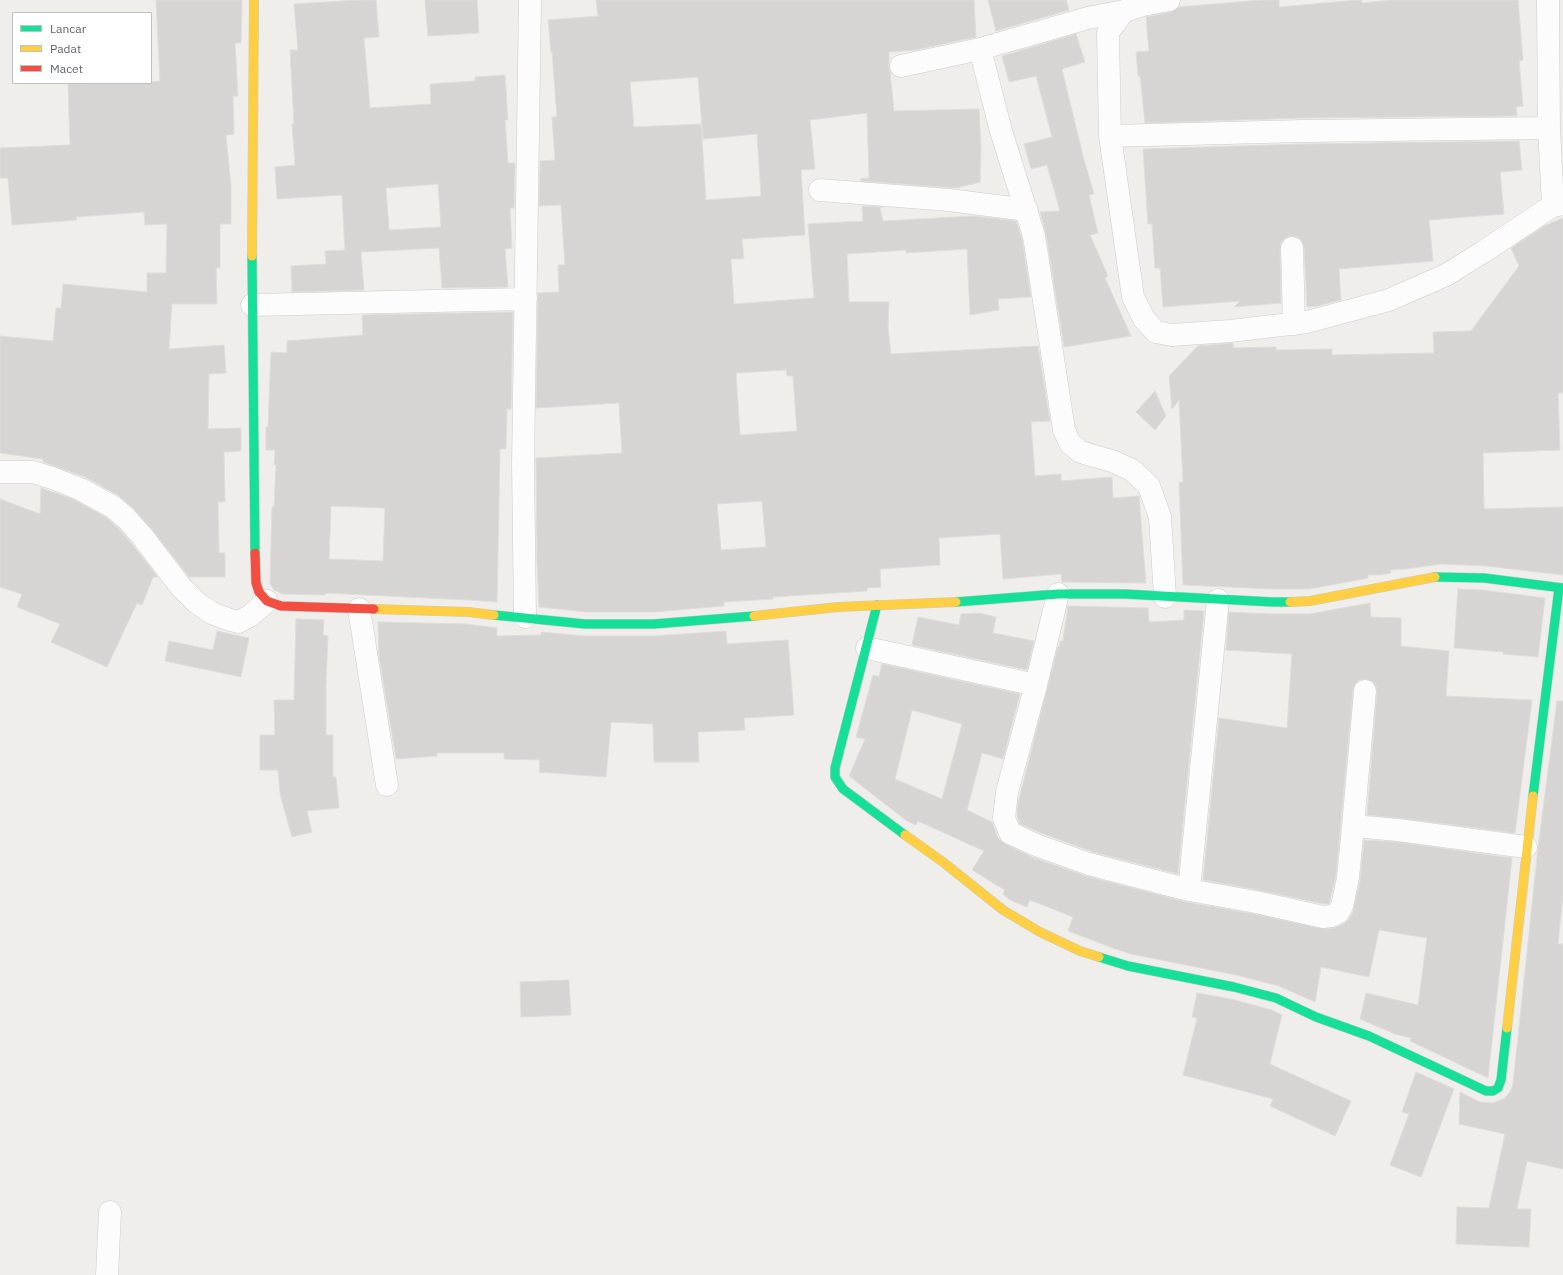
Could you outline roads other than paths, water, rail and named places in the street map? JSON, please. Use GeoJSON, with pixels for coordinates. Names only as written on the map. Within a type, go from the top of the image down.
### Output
{"type":"FeatureCollection","features":[{"type":"Feature","properties":{"kind":"street"},"geometry":{"type":"LineString","coordinates":[[254,0],[252,305],[255,570],[257,588],[267,601],[281,606],[468,612],[585,624],[654,624],[722,620],[809,610],[877,605],[978,601],[1058,594],[1090,593],[1272,602],[1310,601],[1441,576],[1484,578],[1561,588],[1526,847],[1498,1088],[1494,1091],[1486,1091],[1369,1036],[1316,1017],[1276,998],[1234,987],[1128,966],[1080,951],[1040,932],[1003,910],[943,862],[843,790],[835,777],[835,768],[868,648],[877,605]]}},
{"type":"Feature","properties":{"kind":"street"},"geometry":{"type":"LineString","coordinates":[[525,617],[523,464],[530,0]]}},
{"type":"Feature","properties":{"kind":"street"},"geometry":{"type":"LineString","coordinates":[[901,66],[980,49],[1088,18],[1169,0]]}},
{"type":"Feature","properties":{"kind":"street"},"geometry":{"type":"LineString","coordinates":[[1124,11],[1108,32],[1110,136],[1134,297],[1144,319],[1156,332],[1172,335],[1230,331],[1307,322],[1389,300],[1446,275],[1558,205],[1550,128],[1548,0]]}},
{"type":"Feature","properties":{"kind":"street"},"geometry":{"type":"LineString","coordinates":[[980,49],[1001,131],[1034,236],[1064,430],[1070,443],[1079,451],[1132,470],[1149,486],[1160,517],[1165,597]]}},
{"type":"Feature","properties":{"kind":"street"},"geometry":{"type":"LineString","coordinates":[[1110,136],[1303,131],[1550,128]]}},
{"type":"Feature","properties":{"kind":"street"},"geometry":{"type":"LineString","coordinates":[[820,190],[949,200],[1026,210]]}},
{"type":"Feature","properties":{"kind":"street"},"geometry":{"type":"LineString","coordinates":[[1292,248],[1294,324]]}},
{"type":"Feature","properties":{"kind":"street"},"geometry":{"type":"LineString","coordinates":[[252,305],[526,299]]}},
{"type":"Feature","properties":{"kind":"street"},"geometry":{"type":"LineString","coordinates":[[0,472],[33,472],[80,489],[112,507],[126,518],[142,536],[181,587],[197,603],[212,613],[238,622],[250,616],[267,601]]}},
{"type":"Feature","properties":{"kind":"street"},"geometry":{"type":"LineString","coordinates":[[1058,594],[1036,685],[1007,792],[1004,818],[1010,833],[1036,845],[1089,864],[1189,890],[1256,902],[1323,917],[1332,916],[1338,913],[1342,906],[1348,878],[1365,691]]}},
{"type":"Feature","properties":{"kind":"street"},"geometry":{"type":"LineString","coordinates":[[1189,890],[1218,600]]}},
{"type":"Feature","properties":{"kind":"street"},"geometry":{"type":"LineString","coordinates":[[359,609],[387,785]]}},
{"type":"Feature","properties":{"kind":"street"},"geometry":{"type":"LineString","coordinates":[[868,648],[1036,685]]}},
{"type":"Feature","properties":{"kind":"street"},"geometry":{"type":"LineString","coordinates":[[1353,826],[1398,830],[1526,847]]}},
{"type":"Feature","properties":{"kind":"street"},"geometry":{"type":"LineString","coordinates":[[107,1275],[110,1212]]}}]}
